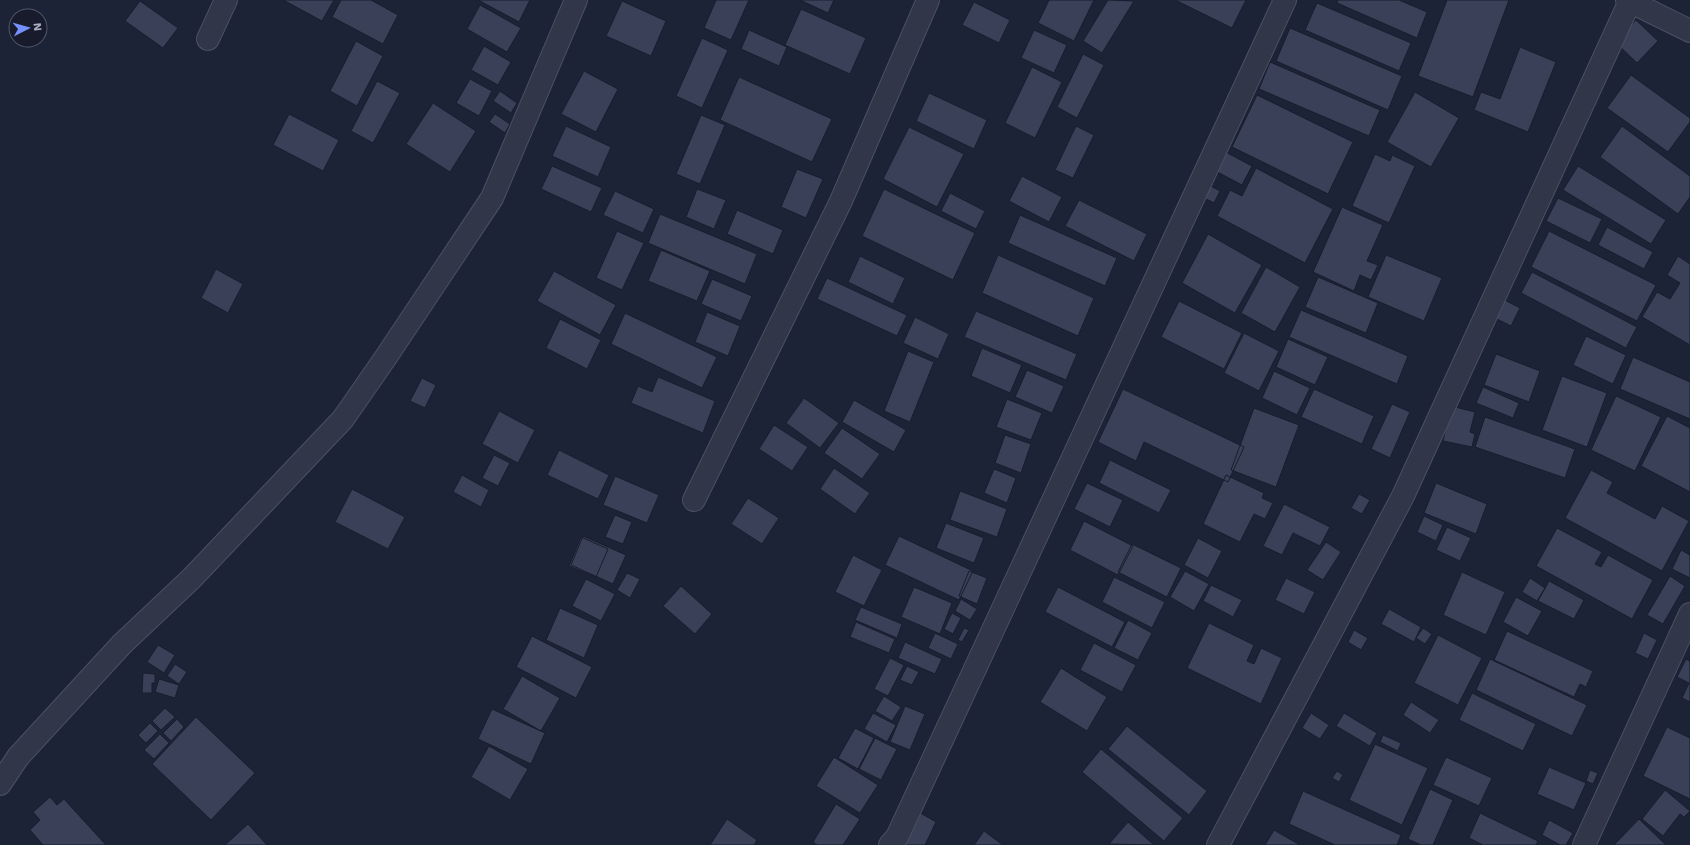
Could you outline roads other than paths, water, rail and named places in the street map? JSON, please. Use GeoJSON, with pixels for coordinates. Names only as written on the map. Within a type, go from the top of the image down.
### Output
{"type":"FeatureCollection","features":[{"type":"Feature","properties":{"kind":"street"},"geometry":{"type":"LineString","coordinates":[[208,39],[226,0]]}},
{"type":"Feature","properties":{"kind":"street"},"geometry":{"type":"LineString","coordinates":[[0,784],[18,758],[122,644],[192,578],[343,419],[492,198],[576,0]]}},
{"type":"Feature","properties":{"kind":"street"},"geometry":{"type":"LineString","coordinates":[[694,500],[841,201],[928,0]]}},
{"type":"Feature","properties":{"kind":"street"},"geometry":{"type":"LineString","coordinates":[[890,845],[897,837],[1285,0]]}},
{"type":"Feature","properties":{"kind":"street"},"geometry":{"type":"LineString","coordinates":[[1218,845],[1403,496],[1628,1],[1690,31]]}},
{"type":"Feature","properties":{"kind":"street"},"geometry":{"type":"LineString","coordinates":[[1584,845],[1690,614]]}}]}
